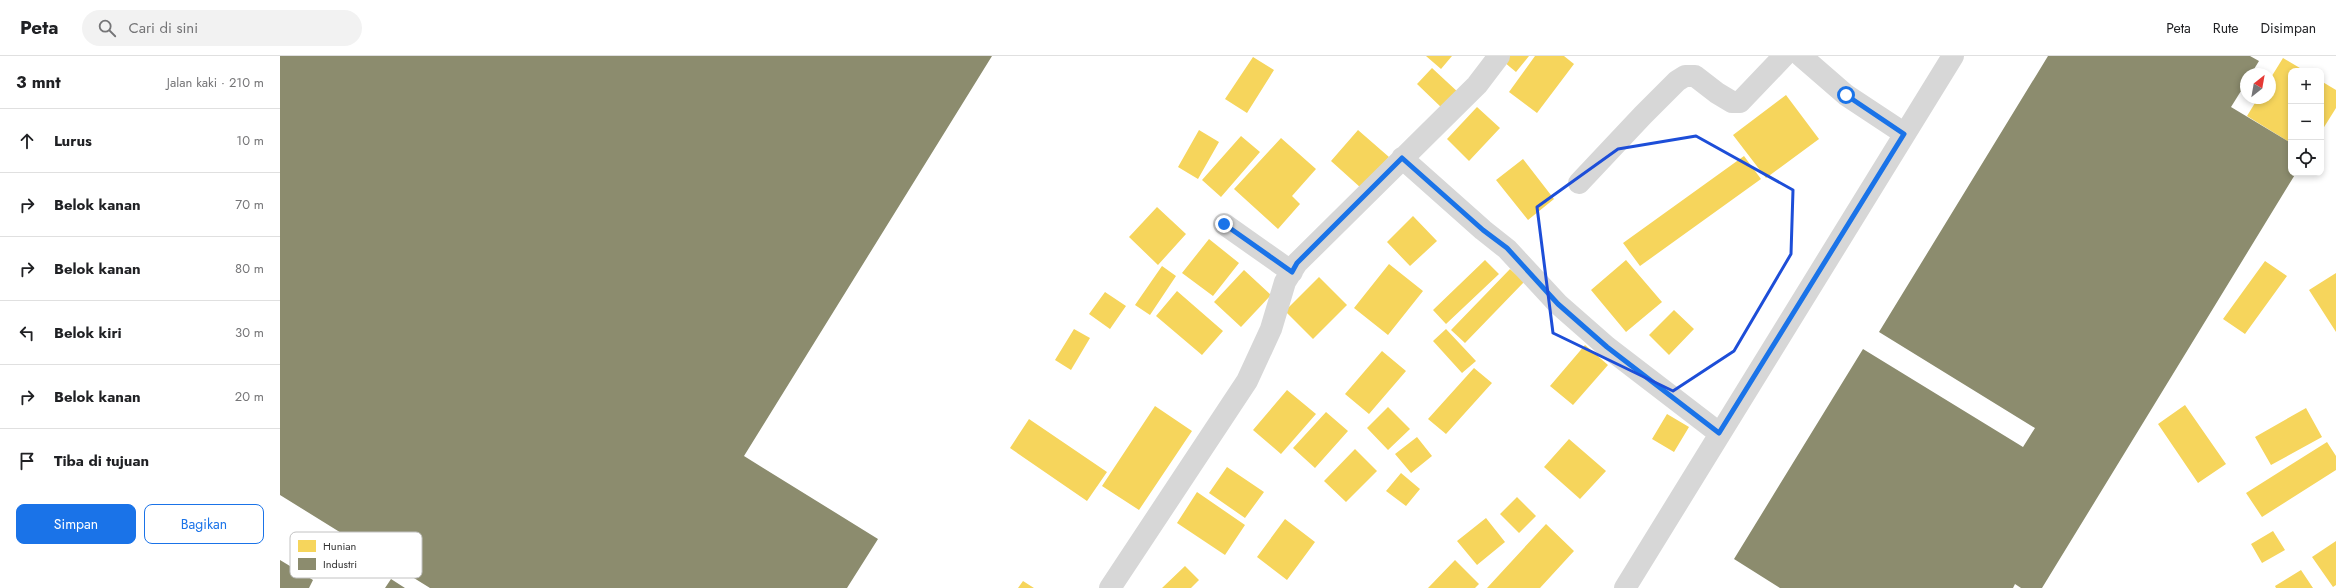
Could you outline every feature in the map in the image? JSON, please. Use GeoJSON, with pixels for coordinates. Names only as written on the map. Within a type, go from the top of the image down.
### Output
{"type":"FeatureCollection","features":[{"type":"Feature","properties":{"kind":"street"},"geometry":{"type":"LineString","coordinates":[[1110,588],[1247,381],[1271,329],[1285,282],[1297,263],[1477,85],[1499,56]]}},
{"type":"Feature","properties":{"kind":"street"},"geometry":{"type":"LineString","coordinates":[[1579,183],[1643,115],[1685,76],[1695,76],[1732,102],[1740,102],[1784,56]]}},
{"type":"Feature","properties":{"kind":"street"},"geometry":{"type":"LineString","coordinates":[[1801,56],[1846,95],[1904,134]]}},
{"type":"Feature","properties":{"kind":"street"},"geometry":{"type":"LineString","coordinates":[[1625,588],[1719,433],[1953,56]]}},
{"type":"Feature","properties":{"kind":"street"},"geometry":{"type":"LineString","coordinates":[[1402,158],[1483,230],[1507,248],[1558,304],[1607,347],[1719,433]]}},
{"type":"Feature","properties":{"kind":"street"},"geometry":{"type":"LineString","coordinates":[[1224,224],[1292,272]]}},
{"type":"Feature","properties":{"kind":"highlighted area"},"geometry":{"type":"Polygon","coordinates":[[[1696,136],[1793,190],[1791,254],[1734,351],[1673,391],[1553,333],[1537,207],[1618,149],[1696,136]]]}},
{"type":"Feature","properties":{"kind":"building: Hunian"},"geometry":{"type":"Polygon","coordinates":[[[1426,56],[1452,56],[1441,69],[1426,56]]]}},
{"type":"Feature","properties":{"kind":"building: Hunian"},"geometry":{"type":"Polygon","coordinates":[[[1509,56],[1529,56],[1516,72],[1504,62],[1509,56]]]}},
{"type":"Feature","properties":{"kind":"building: Hunian"},"geometry":{"type":"Polygon","coordinates":[[[1535,56],[1564,56],[1574,64],[1537,113],[1509,92],[1535,56]]]}},
{"type":"Feature","properties":{"kind":"building: Hunian"},"geometry":{"type":"Polygon","coordinates":[[[1253,57],[1274,70],[1247,113],[1225,99],[1253,57]]]}},
{"type":"Feature","properties":{"kind":"building: Hunian"},"geometry":{"type":"Polygon","coordinates":[[[2283,58],[2300,68],[2288,68],[2288,141],[2247,116],[2254,104],[2276,104],[2276,69],[2283,58]]]}},
{"type":"Feature","properties":{"kind":"building: Hunian"},"geometry":{"type":"Polygon","coordinates":[[[1432,68],[1460,94],[1444,110],[1417,84],[1432,68]]]}},
{"type":"Feature","properties":{"kind":"building: Hunian"},"geometry":{"type":"Polygon","coordinates":[[[2324,83],[2336,90],[2336,108],[2324,127],[2324,83]]]}},
{"type":"Feature","properties":{"kind":"building: Hunian"},"geometry":{"type":"Polygon","coordinates":[[[1786,95],[1819,139],[1766,178],[1733,135],[1786,95]]]}},
{"type":"Feature","properties":{"kind":"building: Hunian"},"geometry":{"type":"Polygon","coordinates":[[[1477,107],[1500,128],[1469,161],[1447,139],[1477,107]]]}},
{"type":"Feature","properties":{"kind":"building: Hunian"},"geometry":{"type":"Polygon","coordinates":[[[1199,130],[1219,142],[1198,179],[1178,167],[1199,130]]]}},
{"type":"Feature","properties":{"kind":"building: Hunian"},"geometry":{"type":"Polygon","coordinates":[[[1358,130],[1389,157],[1361,188],[1331,161],[1358,130]]]}},
{"type":"Feature","properties":{"kind":"building: Hunian"},"geometry":{"type":"Polygon","coordinates":[[[1241,136],[1260,152],[1221,197],[1202,180],[1241,136]]]}},
{"type":"Feature","properties":{"kind":"building: Hunian"},"geometry":{"type":"Polygon","coordinates":[[[1281,138],[1316,169],[1292,196],[1300,204],[1278,229],[1234,189],[1281,138]]]}},
{"type":"Feature","properties":{"kind":"building: Hunian"},"geometry":{"type":"Polygon","coordinates":[[[1744,156],[1761,179],[1640,266],[1623,243],[1744,156]]]}},
{"type":"Feature","properties":{"kind":"building: Hunian"},"geometry":{"type":"Polygon","coordinates":[[[1523,159],[1554,199],[1528,220],[1496,180],[1523,159]]]}},
{"type":"Feature","properties":{"kind":"building: Hunian"},"geometry":{"type":"Polygon","coordinates":[[[1157,207],[1186,234],[1158,265],[1129,237],[1157,207]]]}},
{"type":"Feature","properties":{"kind":"building: Hunian"},"geometry":{"type":"Polygon","coordinates":[[[1413,216],[1437,241],[1410,266],[1387,242],[1413,216]]]}},
{"type":"Feature","properties":{"kind":"building: Hunian"},"geometry":{"type":"Polygon","coordinates":[[[1209,239],[1239,263],[1213,296],[1182,273],[1209,239]]]}},
{"type":"Feature","properties":{"kind":"building: Hunian"},"geometry":{"type":"Polygon","coordinates":[[[1485,260],[1499,274],[1446,324],[1433,310],[1485,260]]]}},
{"type":"Feature","properties":{"kind":"building: Hunian"},"geometry":{"type":"Polygon","coordinates":[[[1626,260],[1662,302],[1626,332],[1591,290],[1626,260]]]}},
{"type":"Feature","properties":{"kind":"building: Hunian"},"geometry":{"type":"Polygon","coordinates":[[[2265,261],[2287,276],[2245,334],[2223,319],[2265,261]]]}},
{"type":"Feature","properties":{"kind":"building: Hunian"},"geometry":{"type":"Polygon","coordinates":[[[1389,264],[1423,291],[1388,335],[1354,308],[1389,264]]]}},
{"type":"Feature","properties":{"kind":"building: Hunian"},"geometry":{"type":"Polygon","coordinates":[[[1162,266],[1176,276],[1150,315],[1135,305],[1162,266]]]}},
{"type":"Feature","properties":{"kind":"building: Hunian"},"geometry":{"type":"Polygon","coordinates":[[[1510,269],[1524,282],[1465,343],[1451,330],[1510,269]]]}},
{"type":"Feature","properties":{"kind":"building: Hunian"},"geometry":{"type":"Polygon","coordinates":[[[1244,270],[1271,295],[1241,327],[1214,302],[1244,270]]]}},
{"type":"Feature","properties":{"kind":"building: Hunian"},"geometry":{"type":"Polygon","coordinates":[[[2336,273],[2336,332],[2309,290],[2336,273]]]}},
{"type":"Feature","properties":{"kind":"building: Hunian"},"geometry":{"type":"Polygon","coordinates":[[[1319,277],[1347,305],[1313,339],[1285,311],[1319,277]]]}},
{"type":"Feature","properties":{"kind":"building: Hunian"},"geometry":{"type":"Polygon","coordinates":[[[1177,291],[1223,331],[1202,355],[1156,316],[1177,291]]]}},
{"type":"Feature","properties":{"kind":"building: Hunian"},"geometry":{"type":"Polygon","coordinates":[[[1105,292],[1126,306],[1110,329],[1089,314],[1105,292]]]}},
{"type":"Feature","properties":{"kind":"building: Hunian"},"geometry":{"type":"Polygon","coordinates":[[[1674,310],[1694,329],[1669,355],[1649,335],[1674,310]]]}},
{"type":"Feature","properties":{"kind":"building: Hunian"},"geometry":{"type":"Polygon","coordinates":[[[1074,329],[1090,338],[1071,370],[1055,360],[1074,329]]]}},
{"type":"Feature","properties":{"kind":"building: Hunian"},"geometry":{"type":"Polygon","coordinates":[[[1446,329],[1476,361],[1462,373],[1433,341],[1446,329]]]}},
{"type":"Feature","properties":{"kind":"building: Hunian"},"geometry":{"type":"Polygon","coordinates":[[[1585,345],[1608,365],[1573,405],[1550,386],[1585,345]]]}},
{"type":"Feature","properties":{"kind":"building: Hunian"},"geometry":{"type":"Polygon","coordinates":[[[1382,351],[1406,371],[1369,414],[1345,394],[1382,351]]]}},
{"type":"Feature","properties":{"kind":"building: Hunian"},"geometry":{"type":"Polygon","coordinates":[[[1474,368],[1492,383],[1446,434],[1428,419],[1474,368]]]}},
{"type":"Feature","properties":{"kind":"building: Hunian"},"geometry":{"type":"Polygon","coordinates":[[[1287,390],[1316,414],[1281,454],[1253,430],[1287,390]]]}},
{"type":"Feature","properties":{"kind":"building: Hunian"},"geometry":{"type":"Polygon","coordinates":[[[2185,405],[2226,464],[2198,483],[2158,424],[2185,405]]]}},
{"type":"Feature","properties":{"kind":"building: Hunian"},"geometry":{"type":"Polygon","coordinates":[[[1155,406],[1192,431],[1139,510],[1102,486],[1155,406]]]}},
{"type":"Feature","properties":{"kind":"building: Hunian"},"geometry":{"type":"Polygon","coordinates":[[[1388,407],[1410,429],[1388,450],[1367,428],[1388,407]]]}},
{"type":"Feature","properties":{"kind":"building: Hunian"},"geometry":{"type":"Polygon","coordinates":[[[2306,408],[2322,437],[2271,465],[2255,437],[2306,408]]]}},
{"type":"Feature","properties":{"kind":"building: Hunian"},"geometry":{"type":"Polygon","coordinates":[[[1326,412],[1348,431],[1315,468],[1293,448],[1326,412]]]}},
{"type":"Feature","properties":{"kind":"building: Hunian"},"geometry":{"type":"Polygon","coordinates":[[[1667,414],[1689,427],[1674,452],[1652,439],[1667,414]]]}},
{"type":"Feature","properties":{"kind":"building: Hunian"},"geometry":{"type":"Polygon","coordinates":[[[1029,419],[1107,472],[1087,501],[1010,448],[1029,419]]]}},
{"type":"Feature","properties":{"kind":"building: Hunian"},"geometry":{"type":"Polygon","coordinates":[[[1417,437],[1432,456],[1411,473],[1395,454],[1417,437]]]}},
{"type":"Feature","properties":{"kind":"building: Hunian"},"geometry":{"type":"Polygon","coordinates":[[[1569,439],[1606,471],[1580,499],[1544,467],[1569,439]]]}},
{"type":"Feature","properties":{"kind":"building: Hunian"},"geometry":{"type":"Polygon","coordinates":[[[2327,442],[2336,456],[2336,470],[2262,517],[2246,493],[2327,442]]]}},
{"type":"Feature","properties":{"kind":"building: Hunian"},"geometry":{"type":"Polygon","coordinates":[[[1355,449],[1377,471],[1346,502],[1324,481],[1355,449]]]}},
{"type":"Feature","properties":{"kind":"building: Hunian"},"geometry":{"type":"Polygon","coordinates":[[[1227,467],[1264,492],[1245,518],[1209,493],[1227,467]]]}},
{"type":"Feature","properties":{"kind":"building: Hunian"},"geometry":{"type":"Polygon","coordinates":[[[1401,473],[1420,489],[1406,506],[1386,491],[1401,473]]]}},
{"type":"Feature","properties":{"kind":"building: Hunian"},"geometry":{"type":"Polygon","coordinates":[[[1197,492],[1245,525],[1225,555],[1177,523],[1197,492]]]}},
{"type":"Feature","properties":{"kind":"building: Hunian"},"geometry":{"type":"Polygon","coordinates":[[[1517,497],[1536,516],[1519,533],[1500,514],[1517,497]]]}},
{"type":"Feature","properties":{"kind":"building: Hunian"},"geometry":{"type":"Polygon","coordinates":[[[1486,518],[1505,542],[1477,565],[1457,541],[1486,518]]]}},
{"type":"Feature","properties":{"kind":"building: Hunian"},"geometry":{"type":"Polygon","coordinates":[[[1285,519],[1315,542],[1287,580],[1257,557],[1285,519]]]}},
{"type":"Feature","properties":{"kind":"building: Hunian"},"geometry":{"type":"Polygon","coordinates":[[[1546,524],[1574,551],[1540,588],[1487,588],[1546,524]]]}},
{"type":"Feature","properties":{"kind":"building: Hunian"},"geometry":{"type":"Polygon","coordinates":[[[2273,531],[2285,550],[2262,563],[2251,544],[2273,531]]]}},
{"type":"Feature","properties":{"kind":"building: Hunian"},"geometry":{"type":"Polygon","coordinates":[[[2336,541],[2336,585],[2333,587],[2312,557],[2336,541]]]}},
{"type":"Feature","properties":{"kind":"building: Hunian"},"geometry":{"type":"Polygon","coordinates":[[[1455,560],[1479,584],[1475,588],[1428,588],[1455,560]]]}},
{"type":"Feature","properties":{"kind":"building: Hunian"},"geometry":{"type":"Polygon","coordinates":[[[1185,566],[1199,580],[1191,588],[1162,588],[1185,566]]]}},
{"type":"Feature","properties":{"kind":"building: Hunian"},"geometry":{"type":"Polygon","coordinates":[[[2301,570],[2313,588],[2276,588],[2275,586],[2301,570]]]}},
{"type":"Feature","properties":{"kind":"building: Hunian"},"geometry":{"type":"Polygon","coordinates":[[[1023,581],[1034,588],[1018,588],[1023,581]]]}},
{"type":"Feature","properties":{"kind":"building: Industri"},"geometry":{"type":"Polygon","coordinates":[[[280,56],[992,56],[744,456],[878,539],[847,588],[430,588],[414,578],[422,578],[422,532],[340,532],[280,495],[280,56]]]}},
{"type":"Feature","properties":{"kind":"building: Industri"},"geometry":{"type":"Polygon","coordinates":[[[2048,56],[2250,56],[2259,61],[2255,68],[2240,68],[2240,93],[2231,107],[2288,141],[2288,176],[2294,176],[2042,588],[2021,588],[2015,584],[2013,588],[1780,588],[1734,559],[1863,349],[2023,447],[2035,428],[1879,332],[2048,56]]]}},
{"type":"Feature","properties":{"kind":"building: Industri"},"geometry":{"type":"Polygon","coordinates":[[[280,560],[290,566],[290,578],[310,578],[313,580],[309,588],[280,588],[280,560]]]}},
{"type":"Feature","properties":{"kind":"building: Industri"},"geometry":{"type":"Polygon","coordinates":[[[391,579],[405,588],[385,588],[391,579]]]}},
{"type":"Feature","properties":{"kind":"route"},"geometry":{"type":"LineString","coordinates":[[1224,224],[1292,272],[1297,263],[1402,158],[1483,230],[1507,248],[1558,304],[1607,347],[1719,433],[1904,134],[1846,95]]}}]}
